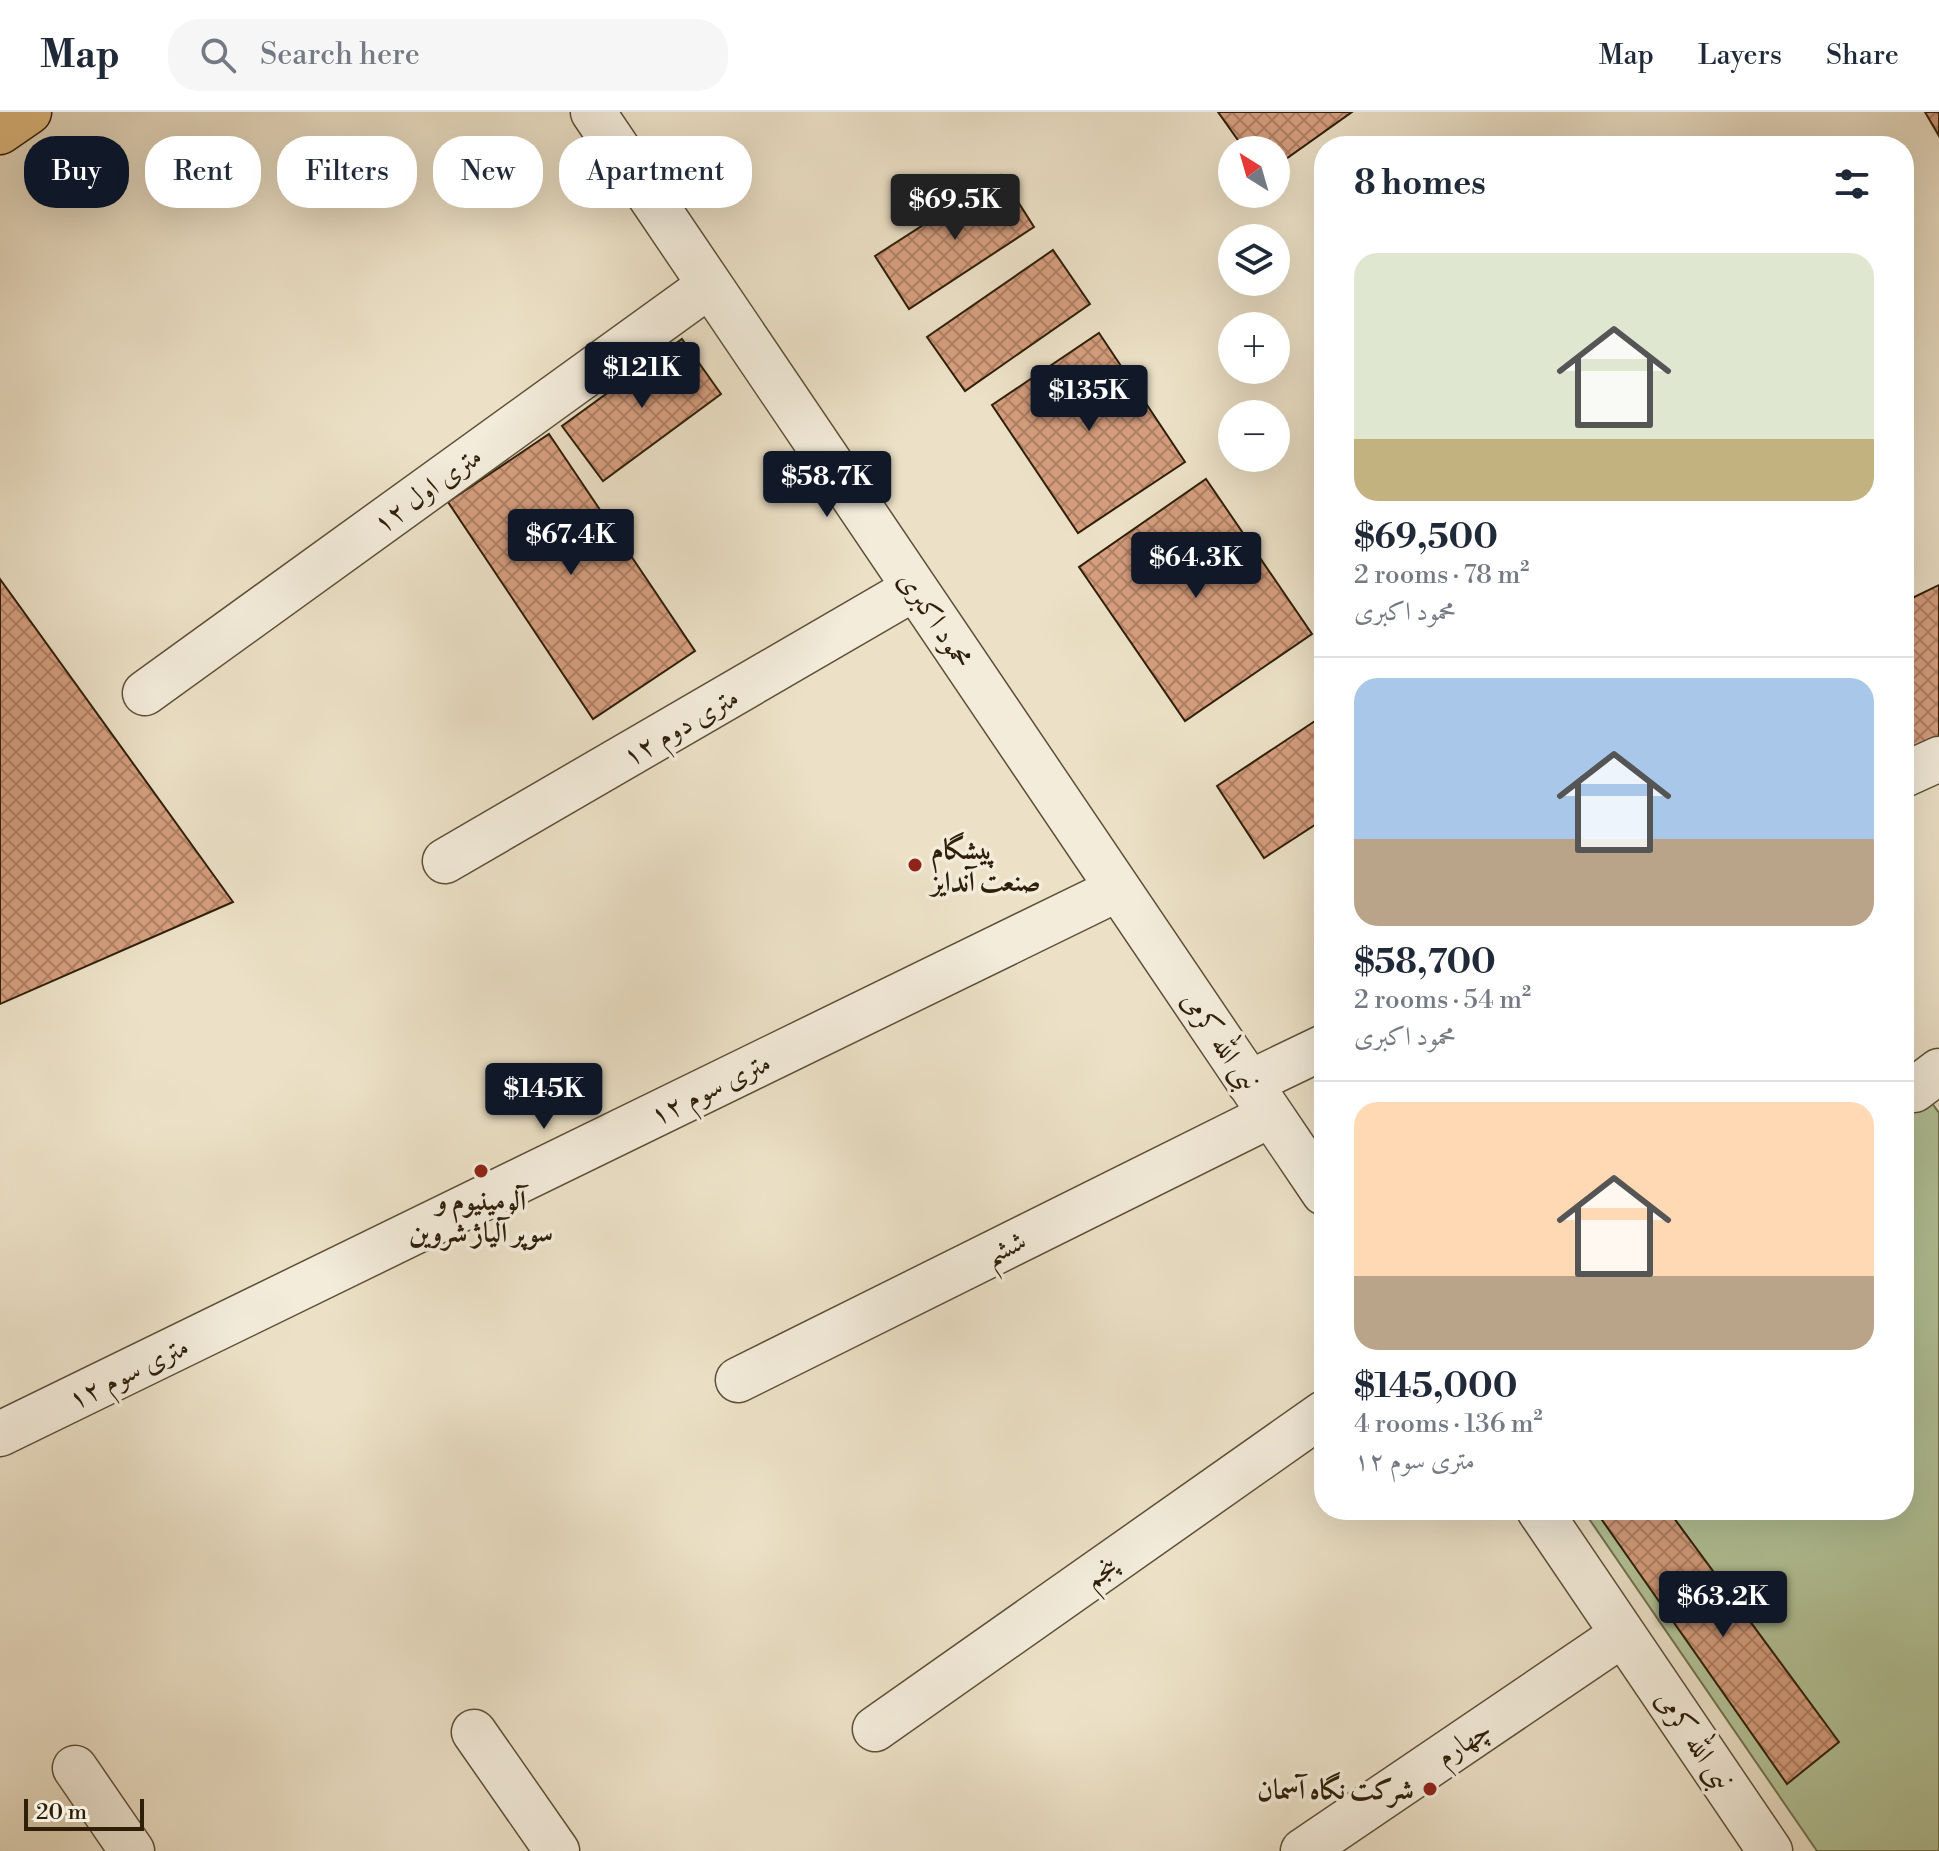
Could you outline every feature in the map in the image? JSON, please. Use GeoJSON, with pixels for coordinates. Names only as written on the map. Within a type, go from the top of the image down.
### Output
{"type":"FeatureCollection","features":[{"type":"Feature","properties":{"kind":"main road"},"geometry":{"type":"LineString","coordinates":[[0,132],[29,112]]}},
{"type":"Feature","properties":{"kind":"street","name":"محمود اکبری"},"geometry":{"type":"LineString","coordinates":[[593,112],[1118,889]]}},
{"type":"Feature","properties":{"kind":"street","name":"۱۲ متری اول"},"geometry":{"type":"LineString","coordinates":[[145,693],[710,285]]}},
{"type":"Feature","properties":{"kind":"street","name":"۱۲ متری دوم"},"geometry":{"type":"LineString","coordinates":[[445,861],[915,588]]}},
{"type":"Feature","properties":{"kind":"street"},"geometry":{"type":"LineString","coordinates":[[1914,770],[1939,759]]}},
{"type":"Feature","properties":{"kind":"street","name":"نبی الله کرمی"},"geometry":{"type":"LineString","coordinates":[[1118,889],[1314,1178]]}},
{"type":"Feature","properties":{"kind":"street","name":"۱۲ متری سوم"},"geometry":{"type":"LineString","coordinates":[[0,1434],[1118,889]]}},
{"type":"Feature","properties":{"kind":"street","name":"ششم"},"geometry":{"type":"LineString","coordinates":[[738,1380],[1260,1099],[1314,1055]]}},
{"type":"Feature","properties":{"kind":"street","name":"پنجم"},"geometry":{"type":"LineString","coordinates":[[875,1729],[1314,1420]]}},
{"type":"Feature","properties":{"kind":"street","name":"نبی الله کرمی"},"geometry":{"type":"LineString","coordinates":[[1546,1520],[1770,1851]]}},
{"type":"Feature","properties":{"kind":"street","name":"چهارم"},"geometry":{"type":"LineString","coordinates":[[1303,1851],[1623,1634]]}},
{"type":"Feature","properties":{"kind":"street"},"geometry":{"type":"LineString","coordinates":[[474,1732],[557,1851]]}},
{"type":"Feature","properties":{"kind":"street"},"geometry":{"type":"LineString","coordinates":[[75,1768],[132,1851]]}},
{"type":"Feature","properties":{"kind":"green space"},"geometry":{"type":"Polygon","coordinates":[[[1914,1078],[1939,1113],[1939,1851],[1817,1851],[1590,1520],[1914,1520],[1914,1078]]]}},
{"type":"Feature","properties":{"kind":"building"},"geometry":{"type":"Polygon","coordinates":[[[1218,112],[1352,112],[1314,136],[1290,156],[1290,136],[1235,136],[1218,112]]]}},
{"type":"Feature","properties":{"kind":"building"},"geometry":{"type":"Polygon","coordinates":[[[1925,112],[1939,112],[1939,136],[1925,112]]]}},
{"type":"Feature","properties":{"kind":"building"},"geometry":{"type":"Polygon","coordinates":[[[1001,175],[1034,227],[909,309],[875,256],[1001,175]]]}},
{"type":"Feature","properties":{"kind":"building"},"geometry":{"type":"Polygon","coordinates":[[[1053,250],[1090,304],[965,391],[927,337],[1053,250]]]}},
{"type":"Feature","properties":{"kind":"building"},"geometry":{"type":"Polygon","coordinates":[[[1099,333],[1185,462],[1078,533],[992,405],[1099,333]]]}},
{"type":"Feature","properties":{"kind":"building"},"geometry":{"type":"Polygon","coordinates":[[[682,339],[721,394],[603,481],[562,426],[682,339]]]}},
{"type":"Feature","properties":{"kind":"building"},"geometry":{"type":"Polygon","coordinates":[[[549,434],[695,651],[593,719],[448,502],[549,434]]]}},
{"type":"Feature","properties":{"kind":"building"},"geometry":{"type":"Polygon","coordinates":[[[1206,479],[1312,634],[1185,721],[1079,567],[1206,479]]]}},
{"type":"Feature","properties":{"kind":"building"},"geometry":{"type":"Polygon","coordinates":[[[0,579],[233,902],[0,1004],[0,579]]]}},
{"type":"Feature","properties":{"kind":"building"},"geometry":{"type":"Polygon","coordinates":[[[1939,585],[1939,744],[1914,755],[1914,597],[1939,585]]]}},
{"type":"Feature","properties":{"kind":"building"},"geometry":{"type":"Polygon","coordinates":[[[1314,722],[1314,826],[1264,858],[1217,786],[1314,722]]]}},
{"type":"Feature","properties":{"kind":"building"},"geometry":{"type":"Polygon","coordinates":[[[1602,1520],[1675,1520],[1839,1742],[1787,1784],[1602,1520]]]}},
{"type":"Feature","properties":{"kind":"place","name":"پیشگام صنعت آندایز"},"geometry":{"type":"Point","coordinates":[915,865]}},
{"type":"Feature","properties":{"kind":"place","name":"آلومینیوم و سوپر آلیاژ شروین"},"geometry":{"type":"Point","coordinates":[481,1171]}},
{"type":"Feature","properties":{"kind":"place","name":"شرکت نگاه آسمان"},"geometry":{"type":"Point","coordinates":[1430,1789]}}]}
